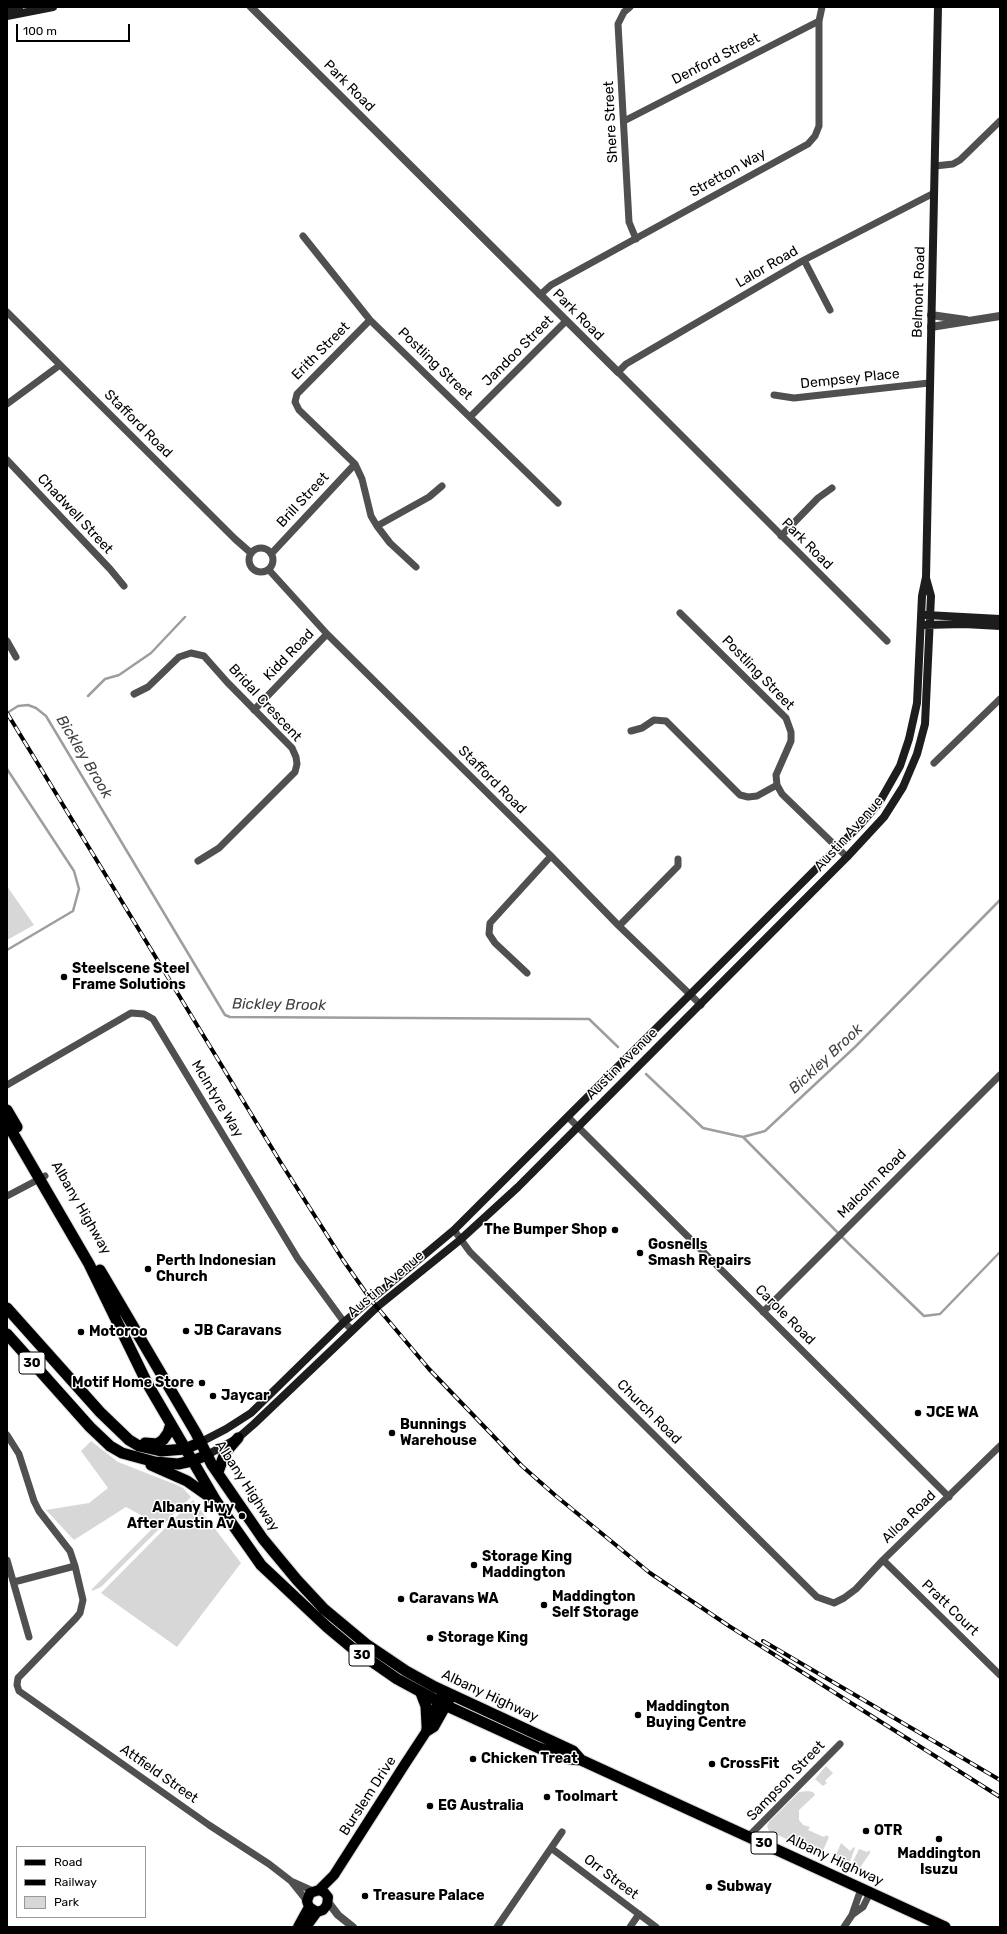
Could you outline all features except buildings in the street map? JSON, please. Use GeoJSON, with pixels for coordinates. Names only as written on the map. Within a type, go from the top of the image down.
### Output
{"type":"FeatureCollection","features":[{"type":"Feature","properties":{"kind":"highway","name":"Albany Highway"},"geometry":{"type":"LineString","coordinates":[[7,1110],[89,1264],[147,1383],[216,1502],[253,1556],[293,1596],[351,1647],[398,1679],[443,1704],[539,1748],[570,1759],[581,1760],[750,1836],[945,1927]]}},
{"type":"Feature","properties":{"kind":"highway","name":"Albany Highway"},"geometry":{"type":"LineString","coordinates":[[7,1123],[43,1178],[201,1442],[207,1455],[263,1539],[297,1580],[324,1609],[386,1658],[448,1694],[573,1751],[581,1760]]}},
{"type":"Feature","properties":{"kind":"highway","name":"30"},"geometry":{"type":"LineString","coordinates":[[7,1308],[100,1412],[129,1440],[139,1446],[160,1451],[185,1449],[201,1442]]}},
{"type":"Feature","properties":{"kind":"highway","name":"30"},"geometry":{"type":"LineString","coordinates":[[7,1334],[90,1427],[110,1446],[122,1453],[178,1476],[216,1502]]}},
{"type":"Feature","properties":{"kind":"highway"},"geometry":{"type":"LineString","coordinates":[[129,1440],[157,1444],[167,1436],[171,1424]]}},
{"type":"Feature","properties":{"kind":"highway"},"geometry":{"type":"LineString","coordinates":[[218,1472],[225,1452],[238,1438]]}},
{"type":"Feature","properties":{"kind":"highway","name":"30"},"geometry":{"type":"LineString","coordinates":[[122,1453],[154,1462],[178,1464],[192,1461]]}},
{"type":"Feature","properties":{"kind":"highway"},"geometry":{"type":"LineString","coordinates":[[192,1461],[207,1455]]}},
{"type":"Feature","properties":{"kind":"highway"},"geometry":{"type":"LineString","coordinates":[[421,1692],[426,1706],[426,1728]]}},
{"type":"Feature","properties":{"kind":"main road"},"geometry":{"type":"LineString","coordinates":[[7,9],[19,7]]}},
{"type":"Feature","properties":{"kind":"main road"},"geometry":{"type":"LineString","coordinates":[[7,16],[53,7]]}},
{"type":"Feature","properties":{"kind":"main road","name":"Belmont Road"},"geometry":{"type":"LineString","coordinates":[[921,614],[922,596],[926,578],[929,383],[936,166],[938,7]]}},
{"type":"Feature","properties":{"kind":"main road","name":"Belmont Road"},"geometry":{"type":"LineString","coordinates":[[926,578],[931,596],[931,615]]}},
{"type":"Feature","properties":{"kind":"main road"},"geometry":{"type":"LineString","coordinates":[[921,614],[1000,619]]}},
{"type":"Feature","properties":{"kind":"main road","name":"Austin Avenue"},"geometry":{"type":"LineString","coordinates":[[201,1442],[226,1430],[251,1413],[344,1322],[454,1230],[838,848],[873,811],[886,793],[900,766],[909,739],[917,703],[921,614]]}},
{"type":"Feature","properties":{"kind":"main road","name":"Austin Avenue"},"geometry":{"type":"LineString","coordinates":[[207,1455],[238,1438],[377,1307],[460,1240],[579,1127],[847,857],[884,817],[895,802],[903,787],[917,754],[925,724],[931,615]]}},
{"type":"Feature","properties":{"kind":"main road"},"geometry":{"type":"LineString","coordinates":[[921,625],[1000,626]]}},
{"type":"Feature","properties":{"kind":"main road","name":"Burslem Drive"},"geometry":{"type":"LineString","coordinates":[[298,1927],[318,1901],[448,1694]]}},
{"type":"Feature","properties":{"kind":"main road","name":"Burslem Drive"},"geometry":{"type":"LineString","coordinates":[[306,1927],[318,1901]]}},
{"type":"Feature","properties":{"kind":"street","name":"Park Road"},"geometry":{"type":"LineString","coordinates":[[251,7],[887,641]]}},
{"type":"Feature","properties":{"kind":"street","name":"Shere Street"},"geometry":{"type":"LineString","coordinates":[[630,7],[624,12],[618,24],[629,222],[636,239]]}},
{"type":"Feature","properties":{"kind":"street","name":"Stretton Way"},"geometry":{"type":"LineString","coordinates":[[540,295],[551,285],[808,144],[815,136],[819,126],[819,21],[822,7]]}},
{"type":"Feature","properties":{"kind":"street","name":"Denford Street"},"geometry":{"type":"LineString","coordinates":[[624,121],[819,21]]}},
{"type":"Feature","properties":{"kind":"street"},"geometry":{"type":"LineString","coordinates":[[936,166],[953,164],[960,160],[1000,121]]}},
{"type":"Feature","properties":{"kind":"street","name":"Lalor Road"},"geometry":{"type":"LineString","coordinates":[[618,372],[626,364],[804,260],[934,193]]}},
{"type":"Feature","properties":{"kind":"street","name":"Postling Street"},"geometry":{"type":"LineString","coordinates":[[303,236],[370,320],[558,503]]}},
{"type":"Feature","properties":{"kind":"street"},"geometry":{"type":"LineString","coordinates":[[804,260],[830,310]]}},
{"type":"Feature","properties":{"kind":"street","name":"Stafford Road"},"geometry":{"type":"LineString","coordinates":[[7,312],[235,539],[251,552]]}},
{"type":"Feature","properties":{"kind":"street"},"geometry":{"type":"LineString","coordinates":[[931,315],[968,320]]}},
{"type":"Feature","properties":{"kind":"street"},"geometry":{"type":"LineString","coordinates":[[931,327],[1000,316]]}},
{"type":"Feature","properties":{"kind":"street","name":"Erith Street"},"geometry":{"type":"LineString","coordinates":[[355,464],[299,410],[294,402],[297,394],[370,320]]}},
{"type":"Feature","properties":{"kind":"street","name":"Jandoo Street"},"geometry":{"type":"LineString","coordinates":[[470,417],[566,321]]}},
{"type":"Feature","properties":{"kind":"street"},"geometry":{"type":"LineString","coordinates":[[7,404],[60,365]]}},
{"type":"Feature","properties":{"kind":"street","name":"Dempsey Place"},"geometry":{"type":"LineString","coordinates":[[774,395],[794,398],[929,383]]}},
{"type":"Feature","properties":{"kind":"street","name":"Chadwell Street"},"geometry":{"type":"LineString","coordinates":[[7,460],[124,586]]}},
{"type":"Feature","properties":{"kind":"street"},"geometry":{"type":"LineString","coordinates":[[355,464],[362,478],[371,516],[390,543],[416,567]]}},
{"type":"Feature","properties":{"kind":"street","name":"Brill Street"},"geometry":{"type":"LineString","coordinates":[[271,554],[355,464]]}},
{"type":"Feature","properties":{"kind":"street"},"geometry":{"type":"LineString","coordinates":[[377,526],[429,497],[442,486]]}},
{"type":"Feature","properties":{"kind":"street"},"geometry":{"type":"LineString","coordinates":[[781,536],[818,498],[832,488]]}},
{"type":"Feature","properties":{"kind":"street"},"geometry":{"type":"LineString","coordinates":[[262,548],[271,554],[273,563],[269,570],[262,573],[254,571],[249,563],[251,552],[262,548]]}},
{"type":"Feature","properties":{"kind":"street","name":"Stafford Road"},"geometry":{"type":"LineString","coordinates":[[269,570],[327,634],[551,856],[619,926],[701,1005]]}},
{"type":"Feature","properties":{"kind":"street","name":"Postling Street"},"geometry":{"type":"LineString","coordinates":[[680,613],[786,718],[791,732],[791,741],[776,775],[777,785]]}},
{"type":"Feature","properties":{"kind":"street","name":"Kidd Road"},"geometry":{"type":"LineString","coordinates":[[254,710],[327,634]]}},
{"type":"Feature","properties":{"kind":"street"},"geometry":{"type":"LineString","coordinates":[[7,641],[16,657]]}},
{"type":"Feature","properties":{"kind":"street","name":"Bridal Crescent"},"geometry":{"type":"LineString","coordinates":[[134,694],[148,687],[179,657],[191,652],[204,656],[292,748],[296,757],[297,764],[295,772],[219,848],[198,861]]}},
{"type":"Feature","properties":{"kind":"street"},"geometry":{"type":"LineString","coordinates":[[934,763],[1000,699]]}},
{"type":"Feature","properties":{"kind":"street"},"geometry":{"type":"LineString","coordinates":[[631,731],[642,728],[654,720],[666,721],[740,795],[748,797],[757,796],[777,785],[782,794],[847,857]]}},
{"type":"Feature","properties":{"kind":"street"},"geometry":{"type":"LineString","coordinates":[[527,973],[495,943],[489,934],[490,923],[551,856]]}},
{"type":"Feature","properties":{"kind":"street"},"geometry":{"type":"LineString","coordinates":[[619,926],[678,866],[678,858]]}},
{"type":"Feature","properties":{"kind":"street","name":"McIntyre Way"},"geometry":{"type":"LineString","coordinates":[[7,1085],[131,1013],[144,1014],[153,1019],[298,1259],[344,1322],[352,1330]]}},
{"type":"Feature","properties":{"kind":"street","name":"Malcolm Road"},"geometry":{"type":"LineString","coordinates":[[763,1312],[1000,1075]]}},
{"type":"Feature","properties":{"kind":"street","name":"Carole Road"},"geometry":{"type":"LineString","coordinates":[[568,1117],[949,1497]]}},
{"type":"Feature","properties":{"kind":"street"},"geometry":{"type":"LineString","coordinates":[[7,1196],[43,1178]]}},
{"type":"Feature","properties":{"kind":"street","name":"Church Road"},"geometry":{"type":"LineString","coordinates":[[454,1230],[470,1252],[817,1597],[834,1603]]}},
{"type":"Feature","properties":{"kind":"street"},"geometry":{"type":"LineString","coordinates":[[7,1434],[19,1454],[34,1501],[46,1521],[70,1551],[75,1566],[14,1582]]}},
{"type":"Feature","properties":{"kind":"street","name":"Alloa Road"},"geometry":{"type":"LineString","coordinates":[[834,1603],[856,1589],[883,1560],[1000,1446]]}},
{"type":"Feature","properties":{"kind":"street"},"geometry":{"type":"LineString","coordinates":[[7,1560],[29,1637]]}},
{"type":"Feature","properties":{"kind":"street","name":"Pratt Court"},"geometry":{"type":"LineString","coordinates":[[883,1560],[1000,1675]]}},
{"type":"Feature","properties":{"kind":"street","name":"Attfield Street"},"geometry":{"type":"LineString","coordinates":[[75,1566],[83,1600],[80,1613],[21,1673],[18,1678],[17,1685],[19,1691],[24,1696],[269,1864],[353,1927]]}},
{"type":"Feature","properties":{"kind":"street","name":"Sampson Street"},"geometry":{"type":"LineString","coordinates":[[750,1836],[840,1744]]}},
{"type":"Feature","properties":{"kind":"street"},"geometry":{"type":"LineString","coordinates":[[497,1927],[562,1832]]}},
{"type":"Feature","properties":{"kind":"street","name":"Orr Street"},"geometry":{"type":"LineString","coordinates":[[551,1848],[656,1927]]}},
{"type":"Feature","properties":{"kind":"street","name":"Attfield Street"},"geometry":{"type":"LineString","coordinates":[[290,1881],[318,1901]]}},
{"type":"Feature","properties":{"kind":"street"},"geometry":{"type":"LineString","coordinates":[[844,1927],[852,1915],[863,1907],[866,1891]]}},
{"type":"Feature","properties":{"kind":"street"},"geometry":{"type":"LineString","coordinates":[[630,1927],[639,1914]]}},
{"type":"Feature","properties":{"kind":"green space"},"geometry":{"type":"Polygon","coordinates":[[[7,886],[34,925],[7,940],[7,886]]]}},
{"type":"Feature","properties":{"kind":"green space"},"geometry":{"type":"Polygon","coordinates":[[[91,1441],[118,1462],[177,1485],[183,1488],[191,1497],[101,1587],[92,1591],[92,1589],[157,1524],[126,1507],[74,1540],[46,1510],[89,1503],[108,1488],[81,1451],[91,1441]]]}},
{"type":"Feature","properties":{"kind":"green space"},"geometry":{"type":"Polygon","coordinates":[[[193,1500],[241,1563],[177,1647],[101,1593],[193,1500]]]}},
{"type":"Feature","properties":{"kind":"green space"},"geometry":{"type":"Polygon","coordinates":[[[826,1766],[833,1773],[825,1781],[827,1783],[823,1786],[815,1779],[826,1766]]]}},
{"type":"Feature","properties":{"kind":"green space"},"geometry":{"type":"Polygon","coordinates":[[[799,1792],[813,1792],[815,1795],[799,1810],[799,1820],[803,1825],[810,1827],[808,1830],[824,1837],[826,1835],[829,1837],[821,1855],[769,1831],[767,1826],[769,1822],[799,1792]]]}},
{"type":"Feature","properties":{"kind":"green space"},"geometry":{"type":"Polygon","coordinates":[[[841,1843],[850,1851],[854,1847],[855,1848],[848,1867],[834,1860],[841,1843]]]}},
{"type":"Feature","properties":{"kind":"green space"},"geometry":{"type":"Polygon","coordinates":[[[859,1849],[867,1852],[870,1850],[870,1853],[857,1872],[850,1868],[859,1849]]]}},
{"type":"Feature","properties":{"kind":"waterway"},"geometry":{"type":"LineString","coordinates":[[88,696],[105,679],[119,675],[151,653],[185,617]]}},
{"type":"Feature","properties":{"kind":"waterway","name":"Bickley Brook"},"geometry":{"type":"LineString","coordinates":[[7,713],[18,706],[28,705],[36,708],[46,716],[225,1015],[230,1017],[589,1019],[618,1047]]}},
{"type":"Feature","properties":{"kind":"waterway","name":"Bickley Brook"},"geometry":{"type":"LineString","coordinates":[[7,769],[74,871],[79,889],[73,911],[7,950]]}},
{"type":"Feature","properties":{"kind":"waterway","name":"Bickley Brook"},"geometry":{"type":"LineString","coordinates":[[646,1074],[703,1128],[743,1137],[765,1131],[855,1047],[1000,900]]}},
{"type":"Feature","properties":{"kind":"waterway"},"geometry":{"type":"LineString","coordinates":[[743,1137],[849,1244],[924,1316],[940,1314],[1000,1252]]}},
{"type":"Feature","properties":{"kind":"railway"},"geometry":{"type":"LineString","coordinates":[[7,713],[281,1163],[343,1260],[371,1300],[429,1369],[522,1466],[556,1496],[650,1573],[729,1626],[1000,1797]]}},
{"type":"Feature","properties":{"kind":"railway"},"geometry":{"type":"LineString","coordinates":[[763,1641],[1000,1780]]}},
{"type":"Feature","properties":{"kind":"place","name":"Steelscene Steel Frame Solutions"},"geometry":{"type":"Point","coordinates":[64,977]}},
{"type":"Feature","properties":{"kind":"place","name":"The Bumper Shop"},"geometry":{"type":"Point","coordinates":[615,1230]}},
{"type":"Feature","properties":{"kind":"place","name":"Gosnells Smash Repairs"},"geometry":{"type":"Point","coordinates":[640,1253]}},
{"type":"Feature","properties":{"kind":"place","name":"Perth Indonesian Church"},"geometry":{"type":"Point","coordinates":[148,1269]}},
{"type":"Feature","properties":{"kind":"place","name":"JB Caravans"},"geometry":{"type":"Point","coordinates":[186,1331]}},
{"type":"Feature","properties":{"kind":"place","name":"Motoroo"},"geometry":{"type":"Point","coordinates":[81,1332]}},
{"type":"Feature","properties":{"kind":"place","name":"Motif Home Store"},"geometry":{"type":"Point","coordinates":[202,1383]}},
{"type":"Feature","properties":{"kind":"place","name":"Jaycar"},"geometry":{"type":"Point","coordinates":[213,1396]}},
{"type":"Feature","properties":{"kind":"place","name":"JCE WA"},"geometry":{"type":"Point","coordinates":[918,1413]}},
{"type":"Feature","properties":{"kind":"place","name":"Bunnings Warehouse"},"geometry":{"type":"Point","coordinates":[392,1433]}},
{"type":"Feature","properties":{"kind":"place","name":"Albany Hwy After Austin Av"},"geometry":{"type":"Point","coordinates":[242,1516]}},
{"type":"Feature","properties":{"kind":"place","name":"Storage King Maddington"},"geometry":{"type":"Point","coordinates":[474,1565]}},
{"type":"Feature","properties":{"kind":"place","name":"Caravans WA"},"geometry":{"type":"Point","coordinates":[401,1599]}},
{"type":"Feature","properties":{"kind":"place","name":"Maddington Self Storage"},"geometry":{"type":"Point","coordinates":[544,1605]}},
{"type":"Feature","properties":{"kind":"place","name":"Storage King"},"geometry":{"type":"Point","coordinates":[430,1638]}},
{"type":"Feature","properties":{"kind":"place","name":"Maddington Buying Centre"},"geometry":{"type":"Point","coordinates":[638,1715]}},
{"type":"Feature","properties":{"kind":"place","name":"Chicken Treat"},"geometry":{"type":"Point","coordinates":[473,1759]}},
{"type":"Feature","properties":{"kind":"place","name":"CrossFit"},"geometry":{"type":"Point","coordinates":[712,1764]}},
{"type":"Feature","properties":{"kind":"place","name":"Toolmart"},"geometry":{"type":"Point","coordinates":[547,1797]}},
{"type":"Feature","properties":{"kind":"place","name":"EG Australia"},"geometry":{"type":"Point","coordinates":[430,1806]}},
{"type":"Feature","properties":{"kind":"place","name":"OTR"},"geometry":{"type":"Point","coordinates":[866,1831]}},
{"type":"Feature","properties":{"kind":"place","name":"Maddington Isuzu"},"geometry":{"type":"Point","coordinates":[939,1839]}},
{"type":"Feature","properties":{"kind":"place","name":"Subway"},"geometry":{"type":"Point","coordinates":[709,1887]}},
{"type":"Feature","properties":{"kind":"place","name":"Treasure Palace"},"geometry":{"type":"Point","coordinates":[365,1896]}}]}
